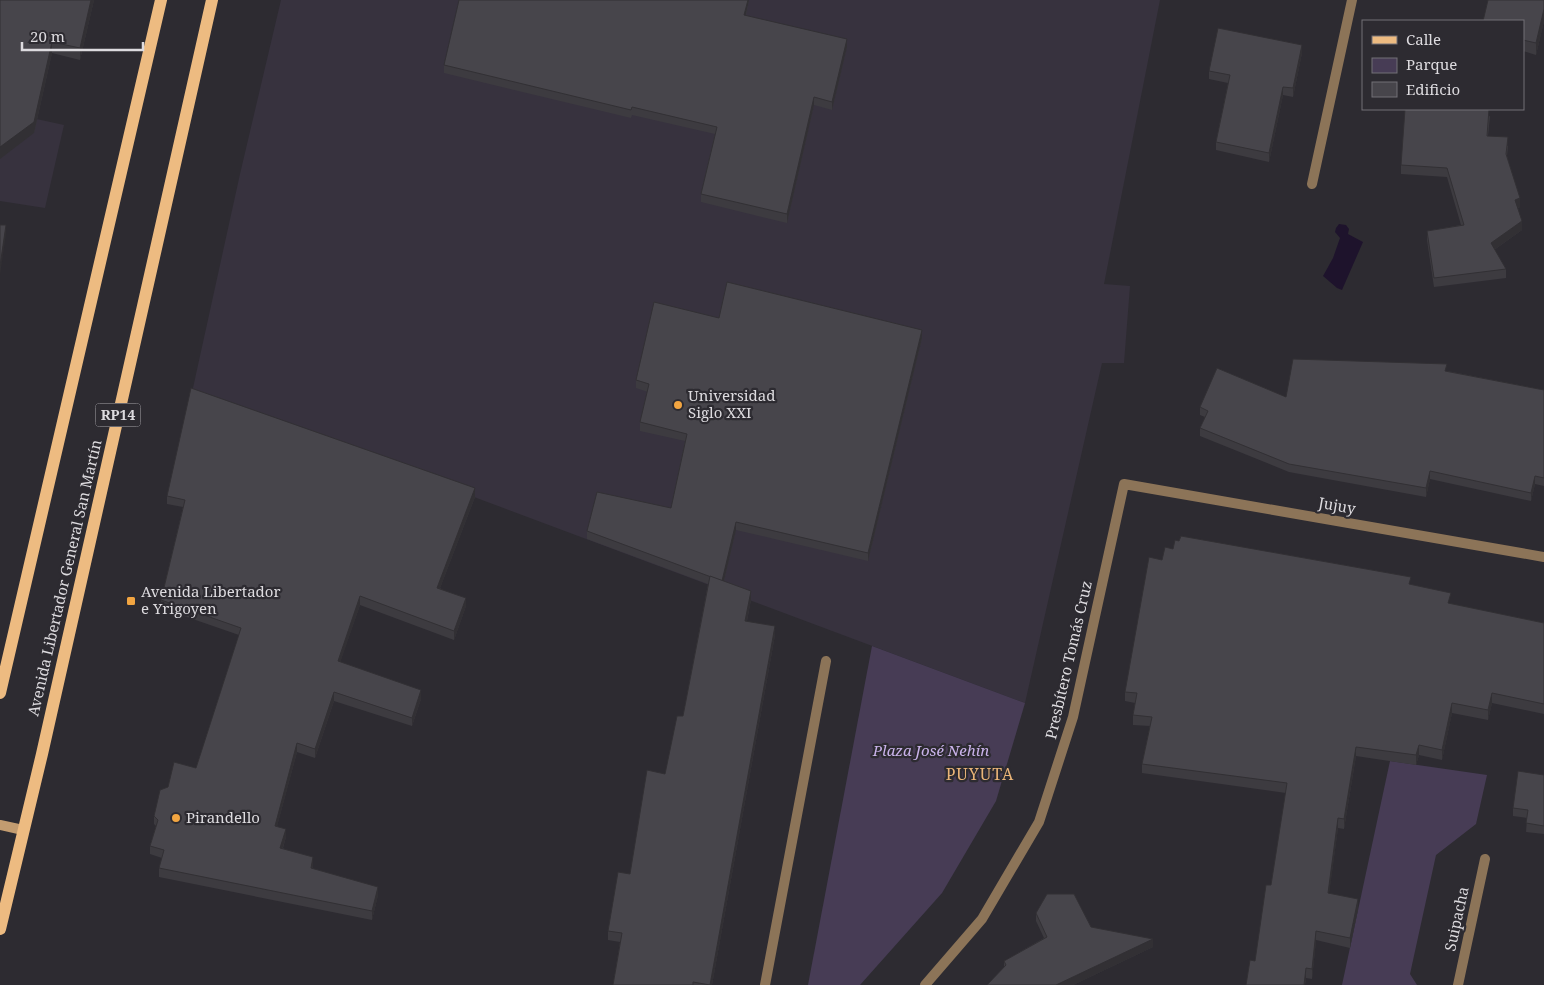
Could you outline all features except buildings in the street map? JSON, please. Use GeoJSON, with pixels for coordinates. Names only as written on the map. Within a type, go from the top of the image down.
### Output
{"type":"FeatureCollection","features":[{"type":"Feature","properties":{"kind":"main road"},"geometry":{"type":"LineString","coordinates":[[0,693],[161,0]]}},
{"type":"Feature","properties":{"kind":"main road","name":"Avenida Libertador General San Martín"},"geometry":{"type":"LineString","coordinates":[[0,929],[42,754],[212,0]]}},
{"type":"Feature","properties":{"kind":"main road"},"geometry":{"type":"LineString","coordinates":[[0,825],[23,830]]}},
{"type":"Feature","properties":{"kind":"street"},"geometry":{"type":"LineString","coordinates":[[1312,184],[1352,0]]}},
{"type":"Feature","properties":{"kind":"street","name":"Jujuy"},"geometry":{"type":"LineString","coordinates":[[1124,484],[1544,557]]}},
{"type":"Feature","properties":{"kind":"street","name":"Presbítero Tomás Cruz"},"geometry":{"type":"LineString","coordinates":[[925,985],[982,919],[1039,822],[1073,717],[1124,484]]}},
{"type":"Feature","properties":{"kind":"street"},"geometry":{"type":"LineString","coordinates":[[765,985],[826,661]]}},
{"type":"Feature","properties":{"kind":"street","name":"Suipacha"},"geometry":{"type":"LineString","coordinates":[[1458,985],[1485,859]]}},
{"type":"Feature","properties":{"kind":"shaded area","name":"Universidad Siglo XXI"},"geometry":{"type":"Polygon","coordinates":[[[281,0],[1160,0],[1104,284],[1130,286],[1124,363],[1102,363],[1025,703],[474,497],[191,397],[240,174],[281,0]]]}},
{"type":"Feature","properties":{"kind":"shaded area"},"geometry":{"type":"Polygon","coordinates":[[[0,111],[64,125],[45,208],[0,201],[0,111]]]}},
{"type":"Feature","properties":{"kind":"shaded area"},"geometry":{"type":"Polygon","coordinates":[[[1339,224],[1346,225],[1349,229],[1348,234],[1363,242],[1342,290],[1323,276],[1333,258],[1340,238],[1335,232],[1339,224]]]}},
{"type":"Feature","properties":{"kind":"green space","name":"Plaza José Nehín"},"geometry":{"type":"Polygon","coordinates":[[[872,646],[1025,703],[996,801],[942,893],[860,985],[808,985],[872,646]]]}},
{"type":"Feature","properties":{"kind":"green space"},"geometry":{"type":"Polygon","coordinates":[[[1390,761],[1487,775],[1476,824],[1436,855],[1410,974],[1417,985],[1342,985],[1390,761]]]}},
{"type":"Feature","properties":{"kind":"place","name":"Universidad Siglo XXI"},"geometry":{"type":"Point","coordinates":[678,405]}},
{"type":"Feature","properties":{"kind":"place","name":"Avenida Libertador e Yrigoyen"},"geometry":{"type":"Point","coordinates":[131,601]}},
{"type":"Feature","properties":{"kind":"place","name":"Pirandello"},"geometry":{"type":"Point","coordinates":[176,818]}},
{"type":"Feature","properties":{"kind":"district","name":"PUYUTA"},"geometry":{"type":"Point","coordinates":[980,774]}}]}
